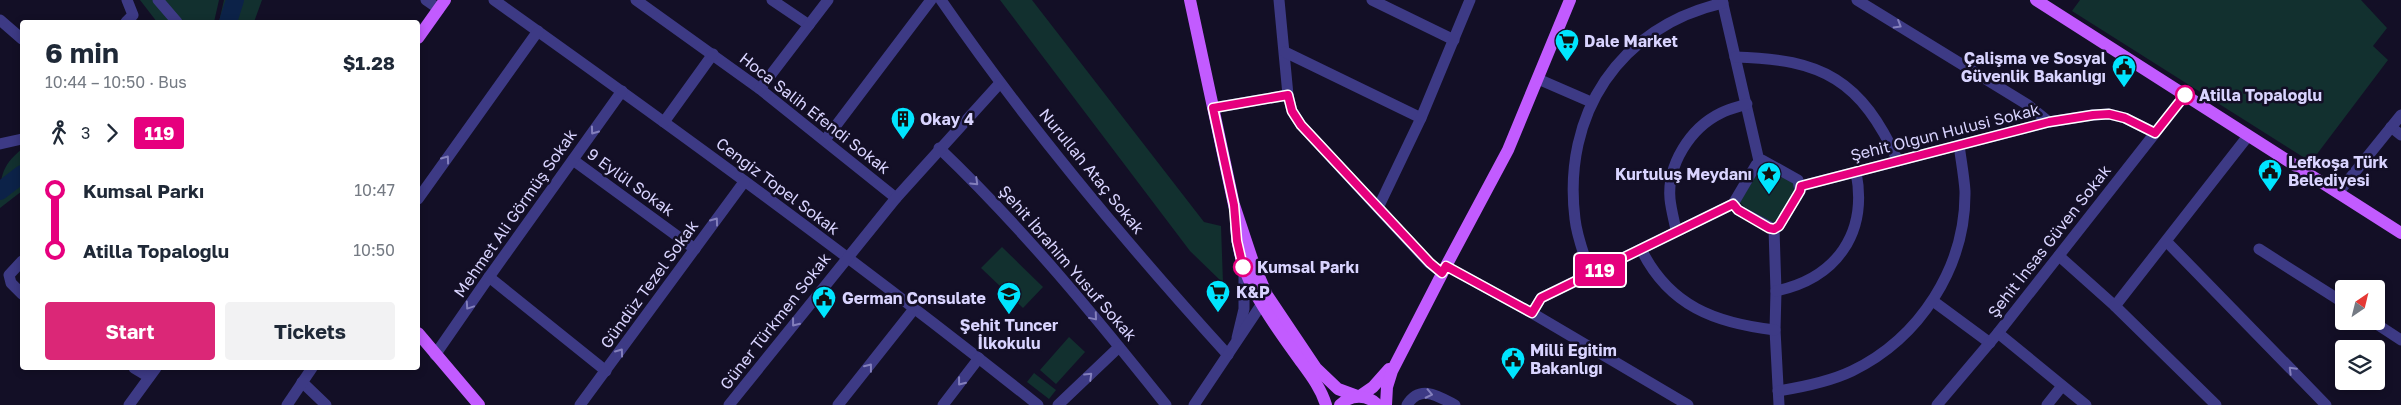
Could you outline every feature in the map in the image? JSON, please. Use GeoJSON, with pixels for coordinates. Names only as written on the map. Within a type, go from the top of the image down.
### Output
{"type":"FeatureCollection","features":[{"type":"Feature","properties":{"kind":"main road"},"geometry":{"type":"LineString","coordinates":[[1190,0],[1234,205],[1264,300],[1322,375],[1338,389],[1370,399],[1378,405]]}},
{"type":"Feature","properties":{"kind":"main road"},"geometry":{"type":"LineString","coordinates":[[1386,405],[1388,381],[1444,269],[1499,168],[1570,0]]}},
{"type":"Feature","properties":{"kind":"main road"},"geometry":{"type":"LineString","coordinates":[[2036,0],[2401,233]]}},
{"type":"Feature","properties":{"kind":"main road"},"geometry":{"type":"LineString","coordinates":[[420,35],[442,4]]}},
{"type":"Feature","properties":{"kind":"main road"},"geometry":{"type":"LineString","coordinates":[[1234,205],[1237,241],[1243,267],[1315,380],[1326,405]]}},
{"type":"Feature","properties":{"kind":"main road"},"geometry":{"type":"LineString","coordinates":[[420,335],[479,405]]}},
{"type":"Feature","properties":{"kind":"main road"},"geometry":{"type":"LineString","coordinates":[[1340,405],[1378,383],[1401,353]]}},
{"type":"Feature","properties":{"kind":"street"},"geometry":{"type":"LineString","coordinates":[[127,0],[133,15],[128,20]]}},
{"type":"Feature","properties":{"kind":"street"},"geometry":{"type":"LineString","coordinates":[[158,0],[175,20]]}},
{"type":"Feature","properties":{"kind":"street"},"geometry":{"type":"LineString","coordinates":[[426,0],[442,4]]}},
{"type":"Feature","properties":{"kind":"street","name":"Cengiz Topel Sokak"},"geometry":{"type":"LineString","coordinates":[[494,0],[622,91],[846,257],[1038,405]]}},
{"type":"Feature","properties":{"kind":"street"},"geometry":{"type":"LineString","coordinates":[[772,0],[809,25]]}},
{"type":"Feature","properties":{"kind":"street"},"geometry":{"type":"LineString","coordinates":[[760,90],[828,0]]}},
{"type":"Feature","properties":{"kind":"street"},"geometry":{"type":"LineString","coordinates":[[824,140],[931,0]]}},
{"type":"Feature","properties":{"kind":"street","name":"Nurullah Ataç Sokak"},"geometry":{"type":"LineString","coordinates":[[941,0],[1000,83],[1170,291],[1228,355]]}},
{"type":"Feature","properties":{"kind":"street"},"geometry":{"type":"LineString","coordinates":[[1279,0],[1288,95],[1292,111],[1301,125],[1430,263],[1532,313],[1688,405]]}},
{"type":"Feature","properties":{"kind":"street"},"geometry":{"type":"LineString","coordinates":[[1372,0],[1454,40]]}},
{"type":"Feature","properties":{"kind":"street"},"geometry":{"type":"LineString","coordinates":[[1378,208],[1421,118],[1470,0]]}},
{"type":"Feature","properties":{"kind":"street"},"geometry":{"type":"LineString","coordinates":[[1857,0],[2028,105],[2049,122]]}},
{"type":"Feature","properties":{"kind":"street","name":"Hoca Salih Efendi Sokak"},"geometry":{"type":"LineString","coordinates":[[641,1],[760,90],[896,198]]}},
{"type":"Feature","properties":{"kind":"street"},"geometry":{"type":"LineString","coordinates":[[1532,313],[1541,298],[1590,274],[1641,249],[1676,230],[1733,204],[1760,161],[1722,2],[1695,10],[1656,29],[1614,68],[1602,82],[1591,102],[1574,165],[1573,198],[1575,222],[1590,274]]}},
{"type":"Feature","properties":{"kind":"street"},"geometry":{"type":"LineString","coordinates":[[0,20],[20,37]]}},
{"type":"Feature","properties":{"kind":"street"},"geometry":{"type":"LineString","coordinates":[[420,196],[538,32]]}},
{"type":"Feature","properties":{"kind":"street"},"geometry":{"type":"LineString","coordinates":[[1285,52],[1421,118]]}},
{"type":"Feature","properties":{"kind":"street"},"geometry":{"type":"LineString","coordinates":[[664,122],[713,54]]}},
{"type":"Feature","properties":{"kind":"street"},"geometry":{"type":"LineString","coordinates":[[1735,57],[1790,61],[1810,66],[1834,78],[1859,98],[1876,118],[1898,161]]}},
{"type":"Feature","properties":{"kind":"street"},"geometry":{"type":"LineString","coordinates":[[1538,79],[1591,102]]}},
{"type":"Feature","properties":{"kind":"street","name":"Güner Türkmen Sokak"},"geometry":{"type":"LineString","coordinates":[[730,405],[846,257],[940,148],[1000,83]]}},
{"type":"Feature","properties":{"kind":"street","name":"Mehmet Ali Görmüş Sokak"},"geometry":{"type":"LineString","coordinates":[[436,355],[489,277],[622,91]]}},
{"type":"Feature","properties":{"kind":"street"},"geometry":{"type":"LineString","coordinates":[[1213,108],[1288,95]]}},
{"type":"Feature","properties":{"kind":"street","name":"Şehit İnsas Güven Sokak"},"geometry":{"type":"LineString","coordinates":[[1936,405],[1990,343],[2185,95]]}},
{"type":"Feature","properties":{"kind":"street"},"geometry":{"type":"LineString","coordinates":[[1676,230],[1671,190],[1675,166],[1681,152],[1701,127],[1720,113],[1746,104]]}},
{"type":"Feature","properties":{"kind":"street","name":"Şehit Olgun Hulusi Sokak"},"geometry":{"type":"LineString","coordinates":[[1801,186],[2049,122],[2109,114],[2132,121],[2155,133]]}},
{"type":"Feature","properties":{"kind":"street"},"geometry":{"type":"LineString","coordinates":[[2338,193],[2401,115]]}},
{"type":"Feature","properties":{"kind":"street"},"geometry":{"type":"LineString","coordinates":[[2391,127],[2401,135]]}},
{"type":"Feature","properties":{"kind":"street"},"geometry":{"type":"LineString","coordinates":[[2115,306],[2248,136]]}},
{"type":"Feature","properties":{"kind":"street"},"geometry":{"type":"LineString","coordinates":[[0,144],[20,139]]}},
{"type":"Feature","properties":{"kind":"street"},"geometry":{"type":"LineString","coordinates":[[1778,391],[1827,380],[1851,372],[1888,348],[1933,301],[1952,262],[1960,236],[1965,190],[1959,145]]}},
{"type":"Feature","properties":{"kind":"street","name":"Şehit İbrahim Yusuf Sokak"},"geometry":{"type":"LineString","coordinates":[[940,148],[980,186],[1119,346],[1166,405]]}},
{"type":"Feature","properties":{"kind":"street","name":"9 Eylül Sokak"},"geometry":{"type":"LineString","coordinates":[[573,160],[695,249]]}},
{"type":"Feature","properties":{"kind":"street"},"geometry":{"type":"LineString","coordinates":[[1733,204],[1738,210],[1769,228],[1774,229],[1779,226],[1800,191],[1801,186],[1798,180],[1765,160],[1760,161]]}},
{"type":"Feature","properties":{"kind":"street"},"geometry":{"type":"LineString","coordinates":[[1776,291],[1808,281],[1821,273],[1843,251],[1851,236],[1859,209],[1856,172]]}},
{"type":"Feature","properties":{"kind":"street","name":"Gündüz Tezel Sokak"},"geometry":{"type":"LineString","coordinates":[[580,405],[744,182]]}},
{"type":"Feature","properties":{"kind":"street"},"geometry":{"type":"LineString","coordinates":[[1774,229],[1775,330],[1779,405]]}},
{"type":"Feature","properties":{"kind":"street"},"geometry":{"type":"LineString","coordinates":[[2166,242],[2326,405]]}},
{"type":"Feature","properties":{"kind":"street"},"geometry":{"type":"LineString","coordinates":[[2259,248],[2335,297]]}},
{"type":"Feature","properties":{"kind":"street"},"geometry":{"type":"LineString","coordinates":[[1641,249],[1652,269],[1668,288],[1698,310],[1734,324],[1775,330]]}},
{"type":"Feature","properties":{"kind":"street"},"geometry":{"type":"LineString","coordinates":[[2059,256],[2115,306],[2216,405]]}},
{"type":"Feature","properties":{"kind":"street"},"geometry":{"type":"LineString","coordinates":[[20,263],[9,275],[11,283],[20,292]]}},
{"type":"Feature","properties":{"kind":"street"},"geometry":{"type":"LineString","coordinates":[[1237,342],[1244,309],[1243,267]]}},
{"type":"Feature","properties":{"kind":"street"},"geometry":{"type":"LineString","coordinates":[[489,277],[606,371]]}},
{"type":"Feature","properties":{"kind":"street"},"geometry":{"type":"LineString","coordinates":[[1194,405],[1264,300]]}},
{"type":"Feature","properties":{"kind":"street"},"geometry":{"type":"LineString","coordinates":[[1933,301],[1990,343]]}},
{"type":"Feature","properties":{"kind":"street"},"geometry":{"type":"LineString","coordinates":[[838,405],[914,309]]}},
{"type":"Feature","properties":{"kind":"street"},"geometry":{"type":"LineString","coordinates":[[2385,330],[2401,340]]}},
{"type":"Feature","properties":{"kind":"street"},"geometry":{"type":"LineString","coordinates":[[1998,333],[2086,405]]}},
{"type":"Feature","properties":{"kind":"street"},"geometry":{"type":"LineString","coordinates":[[1058,405],[1119,346]]}},
{"type":"Feature","properties":{"kind":"street"},"geometry":{"type":"LineString","coordinates":[[943,405],[979,358]]}},
{"type":"Feature","properties":{"kind":"street"},"geometry":{"type":"LineString","coordinates":[[287,405],[311,370]]}},
{"type":"Feature","properties":{"kind":"street"},"geometry":{"type":"LineString","coordinates":[[129,405],[153,372]]}},
{"type":"Feature","properties":{"kind":"street"},"geometry":{"type":"LineString","coordinates":[[302,382],[326,405]]}},
{"type":"Feature","properties":{"kind":"street"},"geometry":{"type":"LineString","coordinates":[[2047,405],[2062,386]]}},
{"type":"Feature","properties":{"kind":"street"},"geometry":{"type":"LineString","coordinates":[[1407,405],[1414,396],[1424,392],[1455,405]]}},
{"type":"Feature","properties":{"kind":"green space"},"geometry":{"type":"Polygon","coordinates":[[[140,0],[219,0],[214,20],[155,20],[140,0]]]}},
{"type":"Feature","properties":{"kind":"green space"},"geometry":{"type":"Polygon","coordinates":[[[224,0],[262,0],[255,20],[219,20],[224,0]]]}},
{"type":"Feature","properties":{"kind":"green space","name":"Kumsal Parkı"},"geometry":{"type":"Polygon","coordinates":[[[1000,0],[1032,0],[1204,222],[1221,226],[1223,283],[1190,251],[1000,0]]]}},
{"type":"Feature","properties":{"kind":"green space"},"geometry":{"type":"Polygon","coordinates":[[[2080,0],[2361,0],[2387,28],[2373,46],[2388,60],[2311,162],[2072,11],[2080,0]]]}},
{"type":"Feature","properties":{"kind":"green space"},"geometry":{"type":"Polygon","coordinates":[[[20,151],[20,193],[0,208],[1,181],[5,168],[20,151]]]}},
{"type":"Feature","properties":{"kind":"green space"},"geometry":{"type":"Polygon","coordinates":[[[1764,167],[1793,183],[1796,188],[1778,220],[1774,223],[1744,207],[1740,202],[1759,170],[1764,167]]]}},
{"type":"Feature","properties":{"kind":"green space"},"geometry":{"type":"Polygon","coordinates":[[[1002,247],[1043,287],[1023,308],[981,268],[1002,247]]]}},
{"type":"Feature","properties":{"kind":"green space"},"geometry":{"type":"Polygon","coordinates":[[[1069,337],[1085,352],[1056,384],[1040,370],[1069,337]]]}},
{"type":"Feature","properties":{"kind":"green space"},"geometry":{"type":"Polygon","coordinates":[[[1034,373],[1056,390],[1049,399],[1027,382],[1034,373]]]}},
{"type":"Feature","properties":{"kind":"waterway"},"geometry":{"type":"LineString","coordinates":[[229,20],[235,0]]}},
{"type":"Feature","properties":{"kind":"waterway"},"geometry":{"type":"LineString","coordinates":[[0,191],[20,176]]}},
{"type":"Feature","properties":{"kind":"bus line","name":"119"},"geometry":{"type":"LineString","coordinates":[[1243,267],[1237,241],[1234,205],[1213,108],[1288,95],[1292,111],[1301,125],[1430,263],[1442,273],[1446,266],[1532,313],[1535,305],[1541,298],[1676,230],[1733,204],[1738,210],[1774,229],[1779,226],[1800,191],[1801,186],[2049,122],[2093,115],[2117,115],[2140,124],[2155,133],[2185,95]]}},
{"type":"Feature","properties":{"kind":"place","name":"Dale Market"},"geometry":{"type":"Point","coordinates":[1567,62]}},
{"type":"Feature","properties":{"kind":"place","name":"Çalişma ve Sosyal Güvenlik Bakanlığı"},"geometry":{"type":"Point","coordinates":[2124,88]}},
{"type":"Feature","properties":{"kind":"place","name":"Atilla Topaloğlu"},"geometry":{"type":"Point","coordinates":[2185,95]}},
{"type":"Feature","properties":{"kind":"place","name":"Okay 4"},"geometry":{"type":"Point","coordinates":[903,140]}},
{"type":"Feature","properties":{"kind":"place","name":"Lefkoşa Türk Belediyesi"},"geometry":{"type":"Point","coordinates":[2270,192]}},
{"type":"Feature","properties":{"kind":"place","name":"Kurtuluş Meydanı"},"geometry":{"type":"Point","coordinates":[1769,195]}},
{"type":"Feature","properties":{"kind":"place","name":"Kumsal Parkı"},"geometry":{"type":"Point","coordinates":[1243,267]}},
{"type":"Feature","properties":{"kind":"place","name":"K&P"},"geometry":{"type":"Point","coordinates":[1218,313]}},
{"type":"Feature","properties":{"kind":"place","name":"Şehit Tuncer İlkokulu"},"geometry":{"type":"Point","coordinates":[1009,315]}},
{"type":"Feature","properties":{"kind":"place","name":"German Consulate"},"geometry":{"type":"Point","coordinates":[824,319]}},
{"type":"Feature","properties":{"kind":"place","name":"Milli Eğitim Bakanlığı"},"geometry":{"type":"Point","coordinates":[1513,380]}}]}
